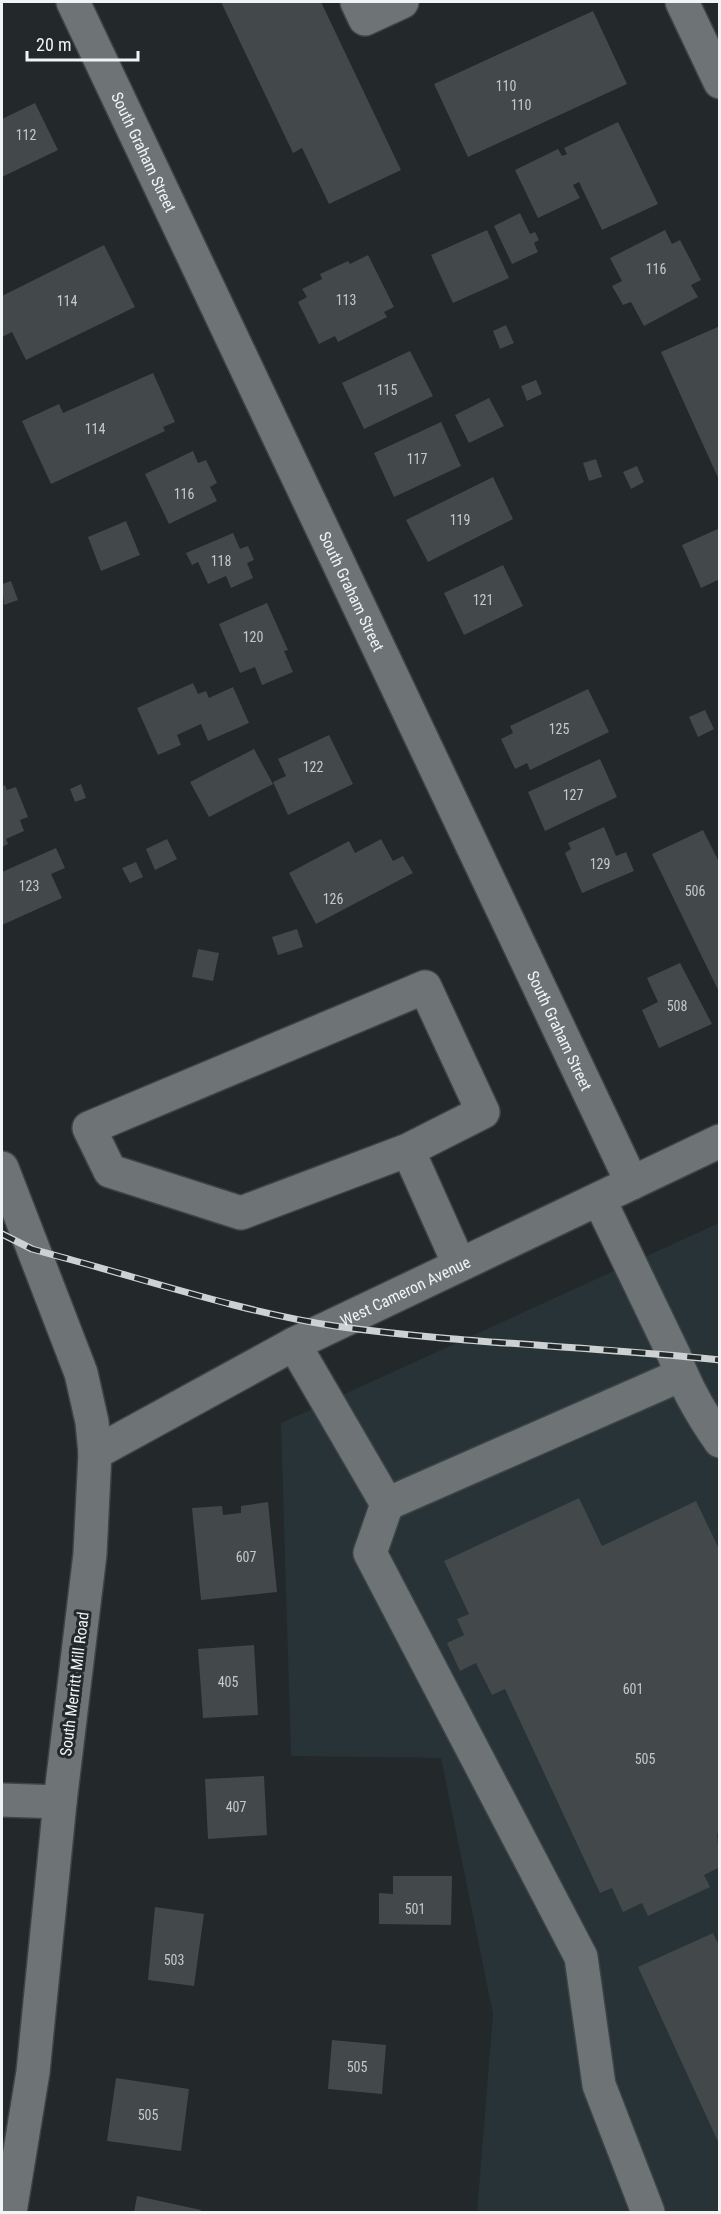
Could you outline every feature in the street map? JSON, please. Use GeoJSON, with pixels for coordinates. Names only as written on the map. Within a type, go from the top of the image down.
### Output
{"type":"FeatureCollection","features":[{"type":"Feature","properties":{"kind":"street","name":"South Graham Street"},"geometry":{"type":"LineString","coordinates":[[73,2],[632,1183]]}},
{"type":"Feature","properties":{"kind":"street"},"geometry":{"type":"LineString","coordinates":[[357,2],[365,19],[402,2]]}},
{"type":"Feature","properties":{"kind":"street"},"geometry":{"type":"LineString","coordinates":[[682,2],[720,82]]}},
{"type":"Feature","properties":{"kind":"street"},"geometry":{"type":"LineString","coordinates":[[425,987],[483,1112],[408,1150],[241,1213],[110,1171],[89,1128],[425,987]]}},
{"type":"Feature","properties":{"kind":"street","name":"West Cameron Avenue"},"geometry":{"type":"LineString","coordinates":[[95,1453],[294,1344],[459,1263],[720,1141]]}},
{"type":"Feature","properties":{"kind":"street"},"geometry":{"type":"LineString","coordinates":[[408,1150],[459,1263]]}},
{"type":"Feature","properties":{"kind":"street","name":"South Merritt Mill Road"},"geometry":{"type":"LineString","coordinates":[[2,1168],[81,1373],[92,1422],[95,1453],[90,1554],[60,1802],[33,2072],[10,2212]]}},
{"type":"Feature","properties":{"kind":"street"},"geometry":{"type":"LineString","coordinates":[[599,1199],[674,1355],[681,1375],[702,1415],[720,1441]]}},
{"type":"Feature","properties":{"kind":"street"},"geometry":{"type":"LineString","coordinates":[[294,1344],[387,1504]]}},
{"type":"Feature","properties":{"kind":"street"},"geometry":{"type":"LineString","coordinates":[[648,2212],[599,2085],[581,1957],[370,1553],[387,1504],[681,1375]]}},
{"type":"Feature","properties":{"kind":"street"},"geometry":{"type":"LineString","coordinates":[[2,1800],[60,1802]]}},
{"type":"Feature","properties":{"kind":"shaded area"},"geometry":{"type":"Polygon","coordinates":[[[719,1223],[719,2212],[477,2212],[493,2014],[441,1758],[291,1756],[281,1423],[719,1223]]]}},
{"type":"Feature","properties":{"kind":"building"},"geometry":{"type":"Polygon","coordinates":[[[221,2],[321,2],[401,170],[329,204],[302,148],[293,153],[221,2]]]}},
{"type":"Feature","properties":{"kind":"building"},"geometry":{"type":"Polygon","coordinates":[[[593,11],[627,84],[468,157],[434,84],[593,11]]]}},
{"type":"Feature","properties":{"kind":"building"},"geometry":{"type":"Polygon","coordinates":[[[35,103],[58,150],[2,177],[2,119],[35,103]]]}},
{"type":"Feature","properties":{"kind":"building"},"geometry":{"type":"Polygon","coordinates":[[[618,122],[658,204],[602,230],[579,182],[573,185],[580,198],[538,218],[515,170],[558,149],[562,156],[567,154],[564,148],[618,122]]]}},
{"type":"Feature","properties":{"kind":"building"},"geometry":{"type":"Polygon","coordinates":[[[520,213],[530,234],[535,232],[539,240],[534,243],[538,252],[512,264],[494,226],[520,213]]]}},
{"type":"Feature","properties":{"kind":"building"},"geometry":{"type":"Polygon","coordinates":[[[487,230],[509,278],[453,303],[431,255],[487,230]]]}},
{"type":"Feature","properties":{"kind":"building"},"geometry":{"type":"Polygon","coordinates":[[[665,230],[672,244],[680,240],[701,280],[691,285],[698,297],[644,326],[631,302],[623,305],[612,286],[622,281],[610,258],[665,230]]]}},
{"type":"Feature","properties":{"kind":"building"},"geometry":{"type":"Polygon","coordinates":[[[104,245],[135,307],[26,360],[12,332],[2,337],[2,296],[104,245]]]}},
{"type":"Feature","properties":{"kind":"building"},"geometry":{"type":"Polygon","coordinates":[[[368,255],[394,307],[384,312],[387,317],[338,342],[335,336],[319,344],[298,302],[307,297],[302,289],[322,279],[320,274],[368,255]]]}},
{"type":"Feature","properties":{"kind":"building"},"geometry":{"type":"Polygon","coordinates":[[[506,325],[514,343],[500,349],[493,331],[506,325]]]}},
{"type":"Feature","properties":{"kind":"building"},"geometry":{"type":"Polygon","coordinates":[[[720,326],[720,482],[661,352],[720,326]]]}},
{"type":"Feature","properties":{"kind":"building"},"geometry":{"type":"Polygon","coordinates":[[[410,351],[433,396],[364,429],[342,383],[410,351]]]}},
{"type":"Feature","properties":{"kind":"building"},"geometry":{"type":"Polygon","coordinates":[[[153,373],[175,422],[163,427],[165,431],[51,484],[22,421],[59,404],[63,413],[153,373]]]}},
{"type":"Feature","properties":{"kind":"building"},"geometry":{"type":"Polygon","coordinates":[[[536,380],[542,394],[527,401],[521,386],[536,380]]]}},
{"type":"Feature","properties":{"kind":"building"},"geometry":{"type":"Polygon","coordinates":[[[489,398],[504,426],[469,443],[455,415],[489,398]]]}},
{"type":"Feature","properties":{"kind":"building"},"geometry":{"type":"Polygon","coordinates":[[[441,422],[461,466],[394,497],[374,453],[441,422]]]}},
{"type":"Feature","properties":{"kind":"building"},"geometry":{"type":"Polygon","coordinates":[[[193,451],[198,463],[206,460],[217,483],[210,487],[217,501],[169,524],[145,474],[193,451]]]}},
{"type":"Feature","properties":{"kind":"building"},"geometry":{"type":"Polygon","coordinates":[[[596,459],[602,477],[589,481],[583,463],[596,459]]]}},
{"type":"Feature","properties":{"kind":"building"},"geometry":{"type":"Polygon","coordinates":[[[637,466],[644,482],[631,489],[623,472],[637,466]]]}},
{"type":"Feature","properties":{"kind":"building"},"geometry":{"type":"Polygon","coordinates":[[[493,477],[513,519],[428,562],[406,520],[493,477]]]}},
{"type":"Feature","properties":{"kind":"building"},"geometry":{"type":"Polygon","coordinates":[[[126,521],[140,555],[101,571],[88,537],[126,521]]]}},
{"type":"Feature","properties":{"kind":"building"},"geometry":{"type":"Polygon","coordinates":[[[720,528],[720,579],[701,588],[682,545],[720,528]]]}},
{"type":"Feature","properties":{"kind":"building"},"geometry":{"type":"Polygon","coordinates":[[[233,533],[240,549],[248,546],[254,560],[247,563],[253,578],[231,588],[226,576],[208,584],[198,562],[192,565],[186,553],[233,533]]]}},
{"type":"Feature","properties":{"kind":"building"},"geometry":{"type":"Polygon","coordinates":[[[503,565],[523,606],[464,635],[444,593],[503,565]]]}},
{"type":"Feature","properties":{"kind":"building"},"geometry":{"type":"Polygon","coordinates":[[[11,581],[18,600],[4,605],[2,584],[11,581]]]}},
{"type":"Feature","properties":{"kind":"building"},"geometry":{"type":"Polygon","coordinates":[[[267,603],[288,650],[284,651],[293,672],[262,685],[255,667],[240,673],[219,624],[267,603]]]}},
{"type":"Feature","properties":{"kind":"building"},"geometry":{"type":"Polygon","coordinates":[[[193,683],[198,694],[206,691],[209,698],[233,687],[249,723],[208,741],[201,724],[177,735],[181,745],[158,755],[137,708],[193,683]]]}},
{"type":"Feature","properties":{"kind":"building"},"geometry":{"type":"Polygon","coordinates":[[[588,689],[609,732],[530,770],[527,763],[515,769],[501,739],[513,733],[510,726],[588,689]]]}},
{"type":"Feature","properties":{"kind":"building"},"geometry":{"type":"Polygon","coordinates":[[[705,710],[714,729],[698,737],[689,717],[705,710]]]}},
{"type":"Feature","properties":{"kind":"building"},"geometry":{"type":"Polygon","coordinates":[[[329,735],[353,784],[288,815],[273,782],[286,776],[278,759],[329,735]]]}},
{"type":"Feature","properties":{"kind":"building"},"geometry":{"type":"Polygon","coordinates":[[[254,749],[273,784],[209,817],[190,782],[254,749]]]}},
{"type":"Feature","properties":{"kind":"building"},"geometry":{"type":"Polygon","coordinates":[[[600,759],[617,797],[545,831],[528,792],[600,759]]]}},
{"type":"Feature","properties":{"kind":"building"},"geometry":{"type":"Polygon","coordinates":[[[81,784],[86,798],[75,802],[70,789],[81,784]]]}},
{"type":"Feature","properties":{"kind":"building"},"geometry":{"type":"Polygon","coordinates":[[[5,785],[7,790],[16,787],[28,817],[20,820],[24,831],[6,839],[8,844],[2,847],[2,787],[5,785]]]}},
{"type":"Feature","properties":{"kind":"building"},"geometry":{"type":"Polygon","coordinates":[[[604,827],[616,856],[626,852],[634,871],[582,893],[565,853],[571,849],[568,843],[604,827]]]}},
{"type":"Feature","properties":{"kind":"building"},"geometry":{"type":"Polygon","coordinates":[[[703,830],[720,864],[720,994],[652,854],[703,830]]]}},
{"type":"Feature","properties":{"kind":"building"},"geometry":{"type":"Polygon","coordinates":[[[167,839],[177,859],[155,870],[146,849],[167,839]]]}},
{"type":"Feature","properties":{"kind":"building"},"geometry":{"type":"Polygon","coordinates":[[[381,839],[393,861],[403,856],[413,873],[316,924],[289,873],[349,841],[355,853],[381,839]]]}},
{"type":"Feature","properties":{"kind":"building"},"geometry":{"type":"Polygon","coordinates":[[[56,848],[65,868],[51,874],[62,898],[2,925],[2,872],[56,848]]]}},
{"type":"Feature","properties":{"kind":"building"},"geometry":{"type":"Polygon","coordinates":[[[136,862],[143,877],[130,883],[122,868],[136,862]]]}},
{"type":"Feature","properties":{"kind":"building"},"geometry":{"type":"Polygon","coordinates":[[[297,929],[303,947],[278,955],[272,937],[297,929]]]}},
{"type":"Feature","properties":{"kind":"building"},"geometry":{"type":"Polygon","coordinates":[[[198,949],[219,953],[213,981],[192,977],[198,949]]]}},
{"type":"Feature","properties":{"kind":"building"},"geometry":{"type":"Polygon","coordinates":[[[680,963],[712,1024],[659,1048],[642,1010],[658,1002],[647,978],[680,963]]]}},
{"type":"Feature","properties":{"kind":"building"},"geometry":{"type":"Polygon","coordinates":[[[579,1498],[602,1546],[696,1501],[720,1551],[720,1832],[717,1834],[720,1867],[704,1875],[710,1887],[648,1916],[642,1903],[623,1912],[612,1888],[600,1893],[505,1689],[492,1695],[476,1663],[460,1671],[447,1643],[464,1635],[457,1619],[469,1614],[444,1561],[579,1498]]]}},
{"type":"Feature","properties":{"kind":"building"},"geometry":{"type":"Polygon","coordinates":[[[268,1502],[277,1592],[201,1600],[192,1508],[222,1506],[223,1515],[241,1513],[241,1506],[268,1502]]]}},
{"type":"Feature","properties":{"kind":"building"},"geometry":{"type":"Polygon","coordinates":[[[254,1645],[258,1715],[203,1718],[198,1649],[254,1645]]]}},
{"type":"Feature","properties":{"kind":"building"},"geometry":{"type":"Polygon","coordinates":[[[264,1776],[267,1835],[208,1839],[205,1779],[264,1776]]]}},
{"type":"Feature","properties":{"kind":"building"},"geometry":{"type":"Polygon","coordinates":[[[393,1876],[452,1876],[451,1925],[379,1924],[379,1893],[393,1894],[393,1876]]]}},
{"type":"Feature","properties":{"kind":"building"},"geometry":{"type":"Polygon","coordinates":[[[155,1907],[204,1914],[194,1986],[148,1980],[155,1907]]]}},
{"type":"Feature","properties":{"kind":"building"},"geometry":{"type":"Polygon","coordinates":[[[713,1933],[720,1948],[720,2146],[638,1967],[713,1933]]]}},
{"type":"Feature","properties":{"kind":"building"},"geometry":{"type":"Polygon","coordinates":[[[332,2040],[386,2045],[382,2094],[328,2089],[332,2040]]]}},
{"type":"Feature","properties":{"kind":"building"},"geometry":{"type":"Polygon","coordinates":[[[116,2078],[189,2089],[181,2151],[107,2141],[116,2078]]]}},
{"type":"Feature","properties":{"kind":"building"},"geometry":{"type":"Polygon","coordinates":[[[137,2196],[201,2210],[200,2212],[134,2212],[137,2196]]]}},
{"type":"Feature","properties":{"kind":"railway"},"geometry":{"type":"LineString","coordinates":[[2,1234],[32,1249],[231,1304],[300,1320],[431,1337],[720,1360]]}}]}
